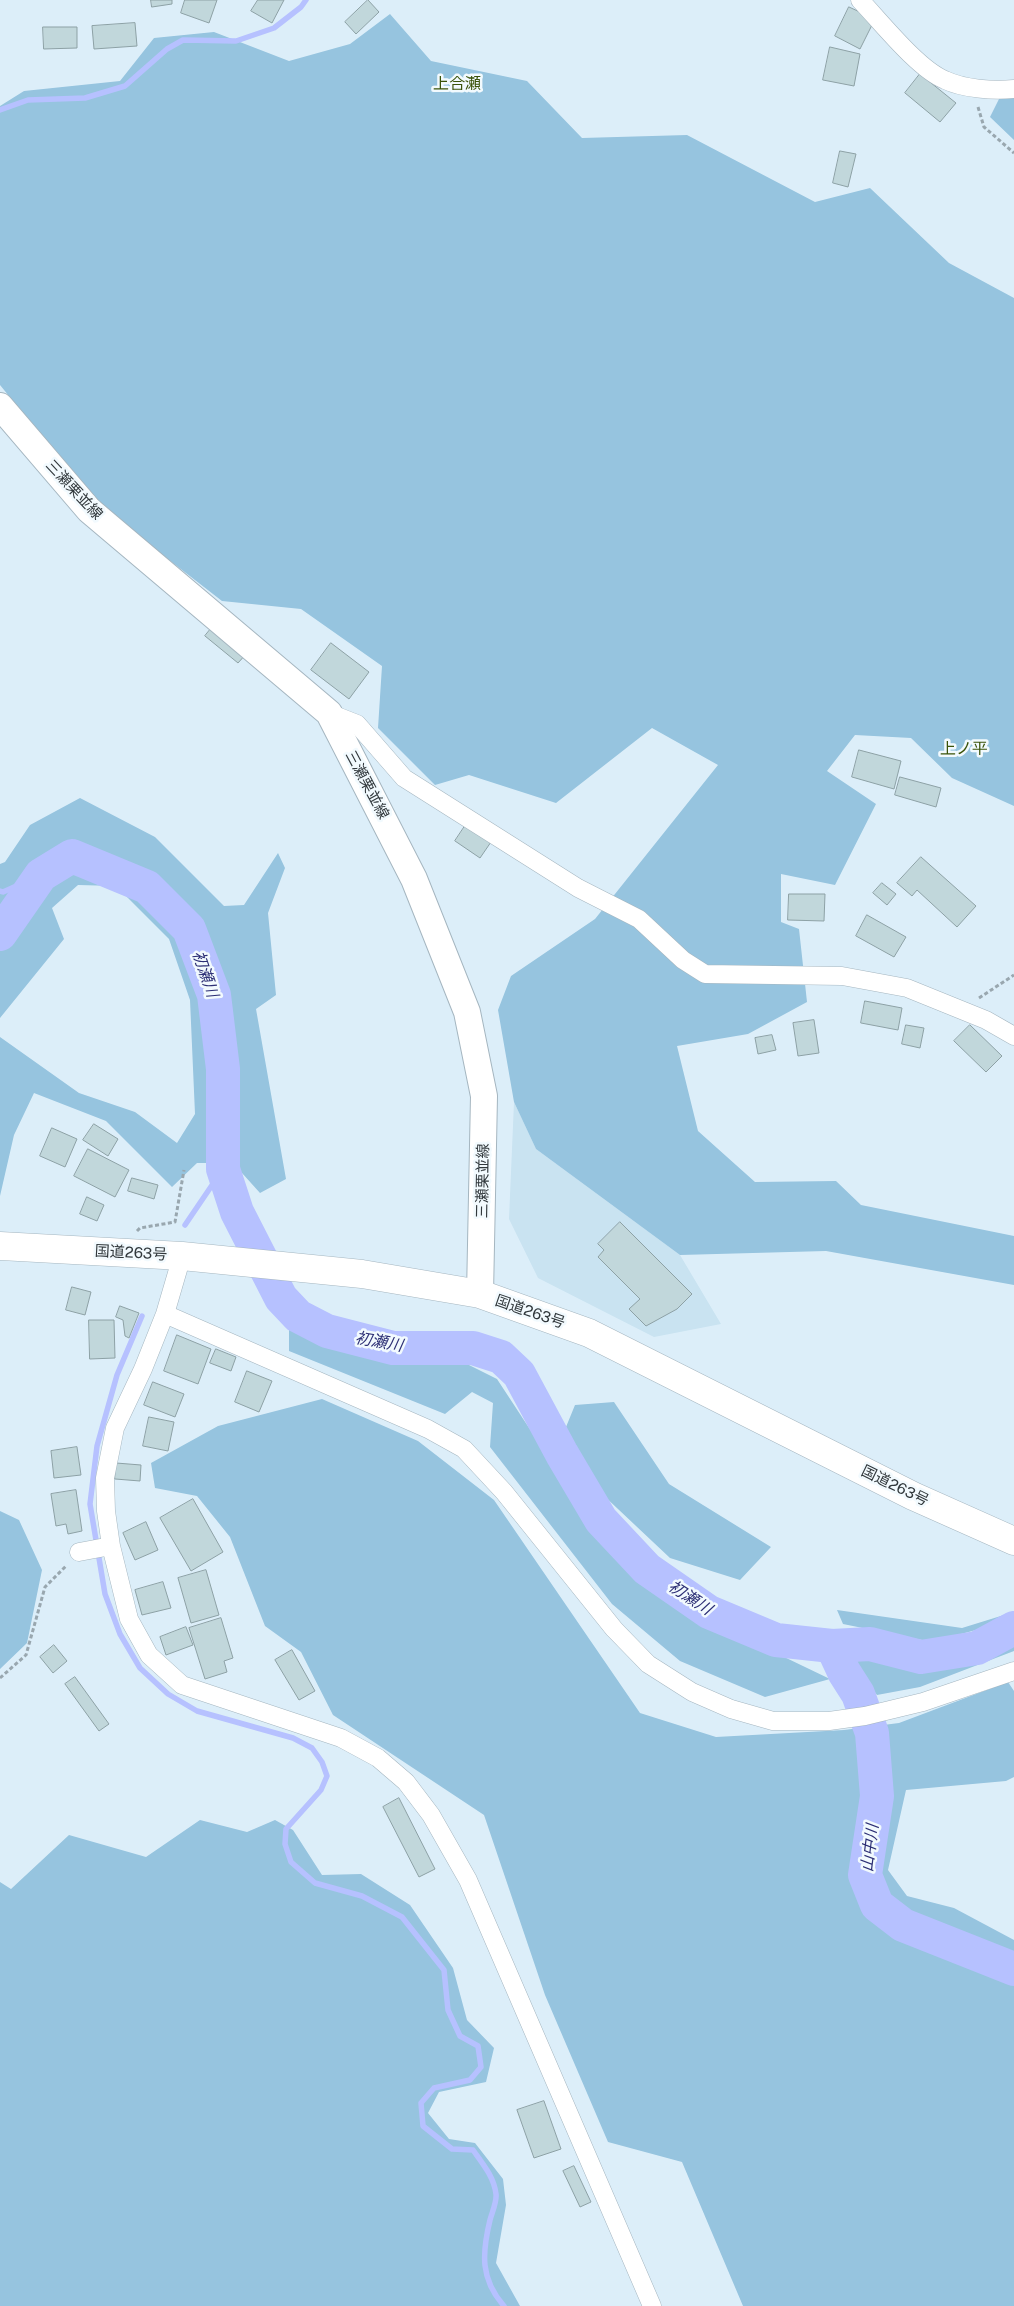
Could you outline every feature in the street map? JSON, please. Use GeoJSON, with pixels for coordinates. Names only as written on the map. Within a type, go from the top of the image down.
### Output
{"type":"FeatureCollection","features":[{"type":"Feature","properties":{"kind":"highway","name":"国道263号"},"geometry":{"type":"LineString","coordinates":[[0,1246],[182,1256],[225,1262],[362,1274],[480,1294],[589,1333],[913,1496],[1014,1541]]}},
{"type":"Feature","properties":{"kind":"main road","name":"三瀬栗並線"},"geometry":{"type":"LineString","coordinates":[[0,406],[89,510],[330,713],[414,879],[467,1012],[484,1096],[480,1294]]}},
{"type":"Feature","properties":{"kind":"street"},"geometry":{"type":"LineString","coordinates":[[860,0],[921,63],[944,80],[972,87],[1014,89]]}},
{"type":"Feature","properties":{"kind":"street"},"geometry":{"type":"LineString","coordinates":[[330,713],[357,724],[404,778],[578,888],[639,919],[683,960],[705,974],[842,976],[907,988],[962,1010],[1014,1036]]}},
{"type":"Feature","properties":{"kind":"street"},"geometry":{"type":"LineString","coordinates":[[182,1256],[165,1314],[143,1369],[115,1428],[105,1478],[106,1511],[111,1546],[130,1619],[149,1655],[182,1685],[341,1738],[378,1758],[406,1782],[431,1815],[468,1880],[652,2306]]}},
{"type":"Feature","properties":{"kind":"street"},"geometry":{"type":"LineString","coordinates":[[165,1314],[428,1429],[464,1449],[504,1492],[614,1628],[648,1664],[692,1692],[732,1709],[773,1721],[829,1721],[901,1708],[1014,1671]]}},
{"type":"Feature","properties":{"kind":"street"},"geometry":{"type":"LineString","coordinates":[[79,1552],[111,1546]]}},
{"type":"Feature","properties":{"kind":"path"},"geometry":{"type":"LineString","coordinates":[[972,87],[984,127],[1014,153]]}},
{"type":"Feature","properties":{"kind":"path"},"geometry":{"type":"LineString","coordinates":[[962,1010],[1014,975]]}},
{"type":"Feature","properties":{"kind":"path"},"geometry":{"type":"LineString","coordinates":[[112,1252],[140,1228],[175,1222],[184,1170]]}},
{"type":"Feature","properties":{"kind":"path"},"geometry":{"type":"LineString","coordinates":[[0,1678],[26,1655],[45,1587],[79,1552]]}},
{"type":"Feature","properties":{"kind":"shaded area"},"geometry":{"type":"Polygon","coordinates":[[[390,14],[431,61],[527,81],[582,138],[687,135],[815,202],[870,188],[949,263],[1014,298],[1014,806],[952,778],[911,738],[855,735],[827,771],[876,804],[835,885],[781,874],[781,922],[799,929],[807,1002],[748,1034],[677,1046],[698,1131],[755,1182],[836,1181],[861,1205],[1014,1236],[1014,1285],[826,1251],[680,1255],[536,1149],[514,1102],[498,1010],[511,976],[595,919],[718,765],[652,728],[556,803],[469,775],[435,785],[378,728],[382,666],[301,609],[222,601],[97,504],[0,385],[0,106],[24,91],[120,81],[154,38],[214,32],[289,61],[350,44],[390,14]]]}},
{"type":"Feature","properties":{"kind":"shaded area"},"geometry":{"type":"Polygon","coordinates":[[[1008,81],[1014,81],[1014,140],[990,117],[1008,81]]]}},
{"type":"Feature","properties":{"kind":"shaded area"},"geometry":{"type":"Polygon","coordinates":[[[80,798],[155,837],[224,906],[244,905],[278,853],[285,868],[268,913],[276,995],[256,1009],[286,1179],[260,1193],[233,1163],[197,1163],[172,1187],[106,1121],[34,1093],[14,1135],[0,1196],[0,1037],[79,1093],[135,1112],[177,1143],[195,1114],[190,1000],[169,939],[116,886],[78,885],[52,908],[64,939],[0,1018],[0,864],[5,862],[30,825],[80,798]]]}},
{"type":"Feature","properties":{"kind":"shaded area"},"geometry":{"type":"Polygon","coordinates":[[[514,1102],[536,1149],[680,1255],[721,1324],[654,1337],[538,1278],[509,1219],[514,1102]]]}},
{"type":"Feature","properties":{"kind":"shaded area"},"geometry":{"type":"Polygon","coordinates":[[[289,1329],[387,1360],[459,1360],[497,1379],[594,1527],[678,1606],[830,1679],[765,1697],[680,1661],[612,1604],[490,1447],[493,1403],[472,1392],[445,1414],[289,1351],[289,1329]]]}},
{"type":"Feature","properties":{"kind":"shaded area"},"geometry":{"type":"Polygon","coordinates":[[[322,1399],[418,1441],[494,1500],[640,1713],[716,1737],[844,1730],[899,1723],[1008,1682],[1014,1691],[1014,1777],[1006,1781],[906,1790],[888,1870],[907,1896],[954,1908],[1014,1940],[1014,2306],[743,2306],[682,2162],[608,2142],[545,1995],[484,1815],[333,1715],[301,1652],[265,1626],[230,1537],[197,1496],[155,1488],[151,1463],[218,1426],[322,1399]]]}},
{"type":"Feature","properties":{"kind":"shaded area"},"geometry":{"type":"Polygon","coordinates":[[[614,1402],[669,1484],[771,1547],[740,1580],[670,1558],[601,1493],[566,1427],[575,1405],[614,1402]]]}},
{"type":"Feature","properties":{"kind":"shaded area"},"geometry":{"type":"Polygon","coordinates":[[[0,1511],[19,1520],[42,1570],[27,1643],[0,1669],[0,1511]]]}},
{"type":"Feature","properties":{"kind":"shaded area"},"geometry":{"type":"Polygon","coordinates":[[[837,1610],[962,1628],[1004,1615],[1005,1622],[932,1642],[843,1624],[837,1610]]]}},
{"type":"Feature","properties":{"kind":"shaded area"},"geometry":{"type":"Polygon","coordinates":[[[1014,1641],[1014,1651],[920,1687],[877,1695],[849,1659],[946,1664],[1014,1641]]]}},
{"type":"Feature","properties":{"kind":"shaded area"},"geometry":{"type":"Polygon","coordinates":[[[200,1820],[247,1832],[275,1820],[293,1830],[322,1875],[361,1874],[410,1905],[453,1968],[467,2020],[494,2048],[486,2082],[439,2092],[428,2113],[449,2139],[475,2143],[503,2179],[506,2205],[496,2263],[520,2306],[0,2306],[0,1882],[11,1889],[69,1835],[146,1857],[200,1820]]]}},
{"type":"Feature","properties":{"kind":"building"},"geometry":{"type":"Polygon","coordinates":[[[151,0],[172,0],[172,4],[152,7],[151,0]]]}},
{"type":"Feature","properties":{"kind":"building"},"geometry":{"type":"Polygon","coordinates":[[[185,0],[217,0],[209,23],[181,13],[185,0]]]}},
{"type":"Feature","properties":{"kind":"building"},"geometry":{"type":"Polygon","coordinates":[[[258,0],[284,0],[272,23],[251,11],[258,0]]]}},
{"type":"Feature","properties":{"kind":"building"},"geometry":{"type":"Polygon","coordinates":[[[368,0],[379,12],[356,34],[345,22],[368,0]]]}},
{"type":"Feature","properties":{"kind":"building"},"geometry":{"type":"Polygon","coordinates":[[[849,7],[875,19],[860,49],[835,36],[849,7]]]}},
{"type":"Feature","properties":{"kind":"building"},"geometry":{"type":"Polygon","coordinates":[[[135,23],[137,46],[94,49],[92,26],[135,23]]]}},
{"type":"Feature","properties":{"kind":"building"},"geometry":{"type":"Polygon","coordinates":[[[43,27],[77,27],[77,48],[44,49],[43,27]]]}},
{"type":"Feature","properties":{"kind":"building"},"geometry":{"type":"Polygon","coordinates":[[[830,47],[860,54],[854,86],[823,80],[830,47]]]}},
{"type":"Feature","properties":{"kind":"building"},"geometry":{"type":"Polygon","coordinates":[[[920,74],[956,103],[940,122],[905,93],[920,74]]]}},
{"type":"Feature","properties":{"kind":"building"},"geometry":{"type":"Polygon","coordinates":[[[840,151],[856,154],[848,187],[833,183],[840,151]]]}},
{"type":"Feature","properties":{"kind":"building"},"geometry":{"type":"Polygon","coordinates":[[[214,625],[247,653],[238,663],[205,636],[214,625]]]}},
{"type":"Feature","properties":{"kind":"building"},"geometry":{"type":"Polygon","coordinates":[[[331,643],[369,672],[349,699],[311,670],[331,643]]]}},
{"type":"Feature","properties":{"kind":"building"},"geometry":{"type":"Polygon","coordinates":[[[859,750],[901,761],[894,789],[852,777],[859,750]]]}},
{"type":"Feature","properties":{"kind":"building"},"geometry":{"type":"Polygon","coordinates":[[[900,777],[941,788],[936,807],[895,795],[900,777]]]}},
{"type":"Feature","properties":{"kind":"building"},"geometry":{"type":"Polygon","coordinates":[[[465,826],[491,842],[480,858],[455,841],[465,826]]]}},
{"type":"Feature","properties":{"kind":"building"},"geometry":{"type":"Polygon","coordinates":[[[921,857],[976,906],[957,927],[917,890],[912,896],[897,883],[921,857]]]}},
{"type":"Feature","properties":{"kind":"building"},"geometry":{"type":"Polygon","coordinates":[[[882,883],[896,894],[887,905],[873,893],[882,883]]]}},
{"type":"Feature","properties":{"kind":"building"},"geometry":{"type":"Polygon","coordinates":[[[789,894],[825,894],[824,921],[788,920],[789,894]]]}},
{"type":"Feature","properties":{"kind":"building"},"geometry":{"type":"Polygon","coordinates":[[[867,915],[906,937],[894,957],[856,936],[867,915]]]}},
{"type":"Feature","properties":{"kind":"building"},"geometry":{"type":"Polygon","coordinates":[[[865,1001],[902,1008],[898,1030],[861,1023],[865,1001]]]}},
{"type":"Feature","properties":{"kind":"building"},"geometry":{"type":"Polygon","coordinates":[[[814,1020],[819,1053],[798,1056],[793,1023],[814,1020]]]}},
{"type":"Feature","properties":{"kind":"building"},"geometry":{"type":"Polygon","coordinates":[[[906,1025],[924,1028],[920,1048],[902,1044],[906,1025]]]}},
{"type":"Feature","properties":{"kind":"building"},"geometry":{"type":"Polygon","coordinates":[[[970,1025],[1002,1056],[986,1072],[954,1041],[970,1025]]]}},
{"type":"Feature","properties":{"kind":"building"},"geometry":{"type":"Polygon","coordinates":[[[772,1035],[776,1050],[758,1054],[755,1038],[772,1035]]]}},
{"type":"Feature","properties":{"kind":"building"},"geometry":{"type":"Polygon","coordinates":[[[94,1124],[118,1139],[108,1156],[83,1140],[94,1124]]]}},
{"type":"Feature","properties":{"kind":"building"},"geometry":{"type":"Polygon","coordinates":[[[52,1128],[77,1139],[65,1167],[40,1156],[52,1128]]]}},
{"type":"Feature","properties":{"kind":"building"},"geometry":{"type":"Polygon","coordinates":[[[88,1149],[129,1170],[115,1197],[74,1176],[88,1149]]]}},
{"type":"Feature","properties":{"kind":"building"},"geometry":{"type":"Polygon","coordinates":[[[132,1178],[158,1185],[154,1199],[128,1191],[132,1178]]]}},
{"type":"Feature","properties":{"kind":"building"},"geometry":{"type":"Polygon","coordinates":[[[87,1197],[104,1205],[97,1221],[80,1214],[87,1197]]]}},
{"type":"Feature","properties":{"kind":"building"},"geometry":{"type":"Polygon","coordinates":[[[620,1222],[692,1294],[677,1309],[646,1326],[629,1309],[640,1299],[598,1257],[604,1250],[598,1244],[620,1222]]]}},
{"type":"Feature","properties":{"kind":"building"},"geometry":{"type":"Polygon","coordinates":[[[72,1287],[91,1292],[85,1315],[66,1310],[72,1287]]]}},
{"type":"Feature","properties":{"kind":"building"},"geometry":{"type":"Polygon","coordinates":[[[120,1306],[139,1313],[129,1338],[125,1336],[123,1320],[116,1317],[120,1306]]]}},
{"type":"Feature","properties":{"kind":"building"},"geometry":{"type":"Polygon","coordinates":[[[89,1320],[114,1320],[115,1358],[90,1359],[89,1320]]]}},
{"type":"Feature","properties":{"kind":"building"},"geometry":{"type":"Polygon","coordinates":[[[177,1335],[211,1349],[198,1384],[164,1371],[177,1335]]]}},
{"type":"Feature","properties":{"kind":"building"},"geometry":{"type":"Polygon","coordinates":[[[216,1349],[236,1357],[231,1371],[210,1363],[216,1349]]]}},
{"type":"Feature","properties":{"kind":"building"},"geometry":{"type":"Polygon","coordinates":[[[247,1371],[272,1381],[259,1412],[235,1402],[247,1371]]]}},
{"type":"Feature","properties":{"kind":"building"},"geometry":{"type":"Polygon","coordinates":[[[153,1382],[184,1394],[175,1417],[144,1405],[153,1382]]]}},
{"type":"Feature","properties":{"kind":"building"},"geometry":{"type":"Polygon","coordinates":[[[149,1417],[174,1422],[168,1451],[143,1446],[149,1417]]]}},
{"type":"Feature","properties":{"kind":"building"},"geometry":{"type":"Polygon","coordinates":[[[77,1447],[81,1475],[54,1478],[51,1451],[77,1447]]]}},
{"type":"Feature","properties":{"kind":"building"},"geometry":{"type":"Polygon","coordinates":[[[116,1463],[141,1465],[140,1481],[115,1479],[116,1463]]]}},
{"type":"Feature","properties":{"kind":"building"},"geometry":{"type":"Polygon","coordinates":[[[76,1490],[82,1531],[68,1534],[66,1524],[56,1526],[51,1494],[76,1490]]]}},
{"type":"Feature","properties":{"kind":"building"},"geometry":{"type":"Polygon","coordinates":[[[193,1499],[223,1552],[191,1571],[160,1518],[193,1499]]]}},
{"type":"Feature","properties":{"kind":"building"},"geometry":{"type":"Polygon","coordinates":[[[146,1522],[158,1550],[135,1560],[123,1533],[146,1522]]]}},
{"type":"Feature","properties":{"kind":"building"},"geometry":{"type":"Polygon","coordinates":[[[206,1570],[219,1615],[191,1623],[178,1578],[206,1570]]]}},
{"type":"Feature","properties":{"kind":"building"},"geometry":{"type":"Polygon","coordinates":[[[163,1582],[171,1608],[142,1615],[135,1590],[163,1582]]]}},
{"type":"Feature","properties":{"kind":"building"},"geometry":{"type":"Polygon","coordinates":[[[221,1618],[233,1658],[224,1661],[227,1672],[205,1679],[189,1628],[221,1618]]]}},
{"type":"Feature","properties":{"kind":"building"},"geometry":{"type":"Polygon","coordinates":[[[186,1627],[193,1645],[166,1655],[160,1637],[186,1627]]]}},
{"type":"Feature","properties":{"kind":"building"},"geometry":{"type":"Polygon","coordinates":[[[54,1645],[67,1661],[53,1673],[40,1657],[54,1645]]]}},
{"type":"Feature","properties":{"kind":"building"},"geometry":{"type":"Polygon","coordinates":[[[292,1650],[315,1691],[299,1700],[275,1660],[292,1650]]]}},
{"type":"Feature","properties":{"kind":"building"},"geometry":{"type":"Polygon","coordinates":[[[75,1677],[109,1724],[99,1731],[65,1684],[75,1677]]]}},
{"type":"Feature","properties":{"kind":"building"},"geometry":{"type":"Polygon","coordinates":[[[399,1798],[435,1869],[419,1877],[383,1807],[399,1798]]]}},
{"type":"Feature","properties":{"kind":"building"},"geometry":{"type":"Polygon","coordinates":[[[544,2101],[561,2149],[534,2158],[517,2110],[544,2101]]]}},
{"type":"Feature","properties":{"kind":"building"},"geometry":{"type":"Polygon","coordinates":[[[574,2166],[591,2202],[580,2207],[563,2171],[574,2166]]]}},
{"type":"Feature","properties":{"kind":"waterway"},"geometry":{"type":"LineString","coordinates":[[0,110],[28,100],[85,98],[125,86],[167,49],[183,40],[236,41],[274,28],[301,7],[306,0]]}},
{"type":"Feature","properties":{"kind":"waterway","name":"初瀬川"},"geometry":{"type":"LineString","coordinates":[[0,934],[41,875],[72,856],[147,887],[189,929],[214,995],[223,1069],[223,1169],[237,1212],[281,1298],[298,1316],[327,1331],[393,1348],[473,1348],[501,1357],[519,1374],[562,1454],[601,1520],[647,1569],[709,1612],[776,1640],[832,1646],[870,1644],[921,1657],[977,1648],[1014,1628]]}},
{"type":"Feature","properties":{"kind":"waterway"},"geometry":{"type":"LineString","coordinates":[[0,891],[3,892],[41,875]]}},
{"type":"Feature","properties":{"kind":"waterway"},"geometry":{"type":"LineString","coordinates":[[185,1225],[223,1169]]}},
{"type":"Feature","properties":{"kind":"waterway"},"geometry":{"type":"LineString","coordinates":[[142,1316],[117,1375],[97,1446],[90,1504],[105,1594],[120,1634],[140,1668],[168,1694],[197,1711],[293,1738],[312,1748],[322,1762],[327,1776],[321,1790],[286,1829],[285,1844],[291,1862],[315,1883],[362,1896],[402,1917],[444,1970],[448,2010],[460,2036],[478,2046],[481,2067],[470,2080],[434,2088],[421,2103],[423,2126],[452,2149],[473,2150],[490,2176],[495,2188],[496,2197],[485,2244],[485,2265],[491,2286],[504,2306]]}},
{"type":"Feature","properties":{"kind":"waterway","name":"山中川"},"geometry":{"type":"LineString","coordinates":[[832,1646],[844,1672],[858,1694],[872,1733],[877,1796],[865,1875],[877,1905],[903,1925],[1014,1969]]}},
{"type":"Feature","properties":{"kind":"district","name":"上合瀬"},"geometry":{"type":"Point","coordinates":[457,84]}},
{"type":"Feature","properties":{"kind":"district","name":"上ノ平"},"geometry":{"type":"Point","coordinates":[964,749]}}]}
